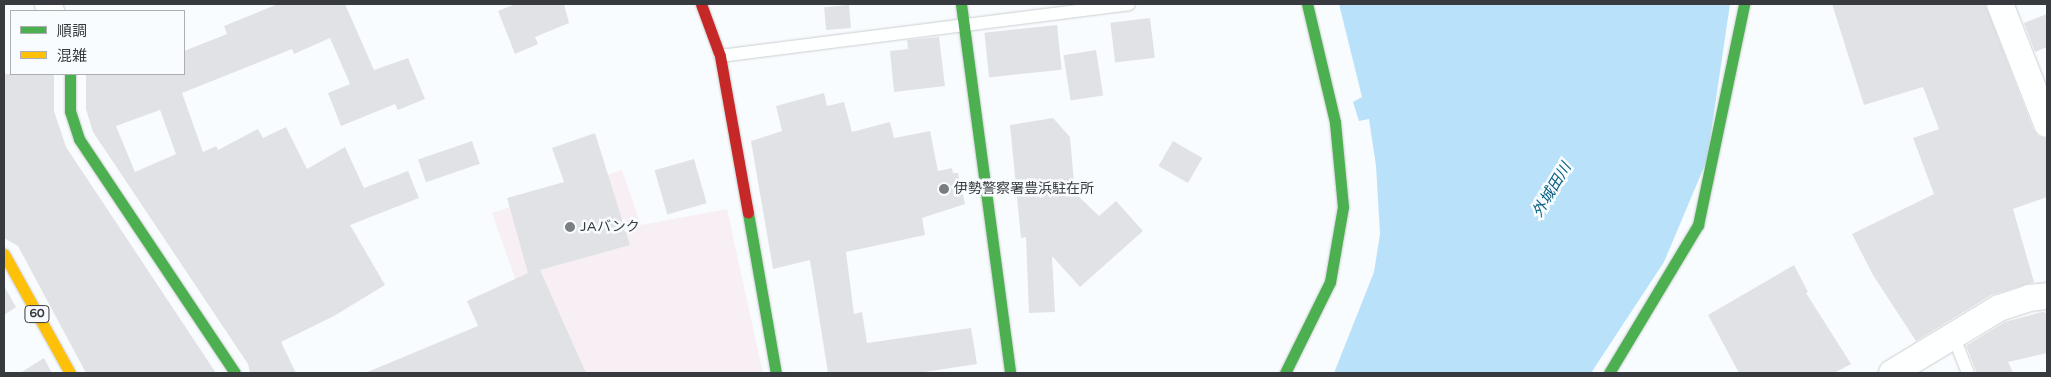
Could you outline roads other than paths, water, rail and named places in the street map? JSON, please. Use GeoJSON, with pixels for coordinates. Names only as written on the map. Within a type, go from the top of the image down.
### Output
{"type":"FeatureCollection","features":[{"type":"Feature","properties":{"kind":"street"},"geometry":{"type":"LineString","coordinates":[[700,4],[720,56],[776,373]]}},
{"type":"Feature","properties":{"kind":"street"},"geometry":{"type":"LineString","coordinates":[[961,4],[1010,373]]}},
{"type":"Feature","properties":{"kind":"street"},"geometry":{"type":"LineString","coordinates":[[1285,373],[1330,282],[1343,207],[1335,122],[1307,4]]}},
{"type":"Feature","properties":{"kind":"street"},"geometry":{"type":"LineString","coordinates":[[1609,373],[1698,225],[1744,4]]}},
{"type":"Feature","properties":{"kind":"street"},"geometry":{"type":"LineString","coordinates":[[2000,4],[2047,124]]}},
{"type":"Feature","properties":{"kind":"street"},"geometry":{"type":"LineString","coordinates":[[70,75],[70,111],[79,139],[235,373]]}},
{"type":"Feature","properties":{"kind":"street","name":"60"},"geometry":{"type":"LineString","coordinates":[[4,254],[70,373]]}},
{"type":"Feature","properties":{"kind":"street"},"geometry":{"type":"LineString","coordinates":[[1892,373],[1999,308],[2029,298],[2047,296]]}},
{"type":"Feature","properties":{"kind":"lane"},"geometry":{"type":"LineString","coordinates":[[720,56],[1129,4]]}},
{"type":"Feature","properties":{"kind":"lane"},"geometry":{"type":"LineString","coordinates":[[1953,335],[1968,373]]}},
{"type":"Feature","properties":{"kind":"water","name":"外城田川"},"geometry":{"type":"Polygon","coordinates":[[[1339,4],[1730,4],[1707,160],[1664,262],[1591,373],[1334,373],[1374,272],[1380,234],[1376,166],[1369,119],[1359,121],[1353,102],[1362,97],[1339,4]]]}},
{"type":"Feature","properties":{"kind":"place","name":"伊勢警察署豊浜駐在所"},"geometry":{"type":"Point","coordinates":[944,189]}},
{"type":"Feature","properties":{"kind":"place","name":"JAバンク"},"geometry":{"type":"Point","coordinates":[570,227]}}]}
